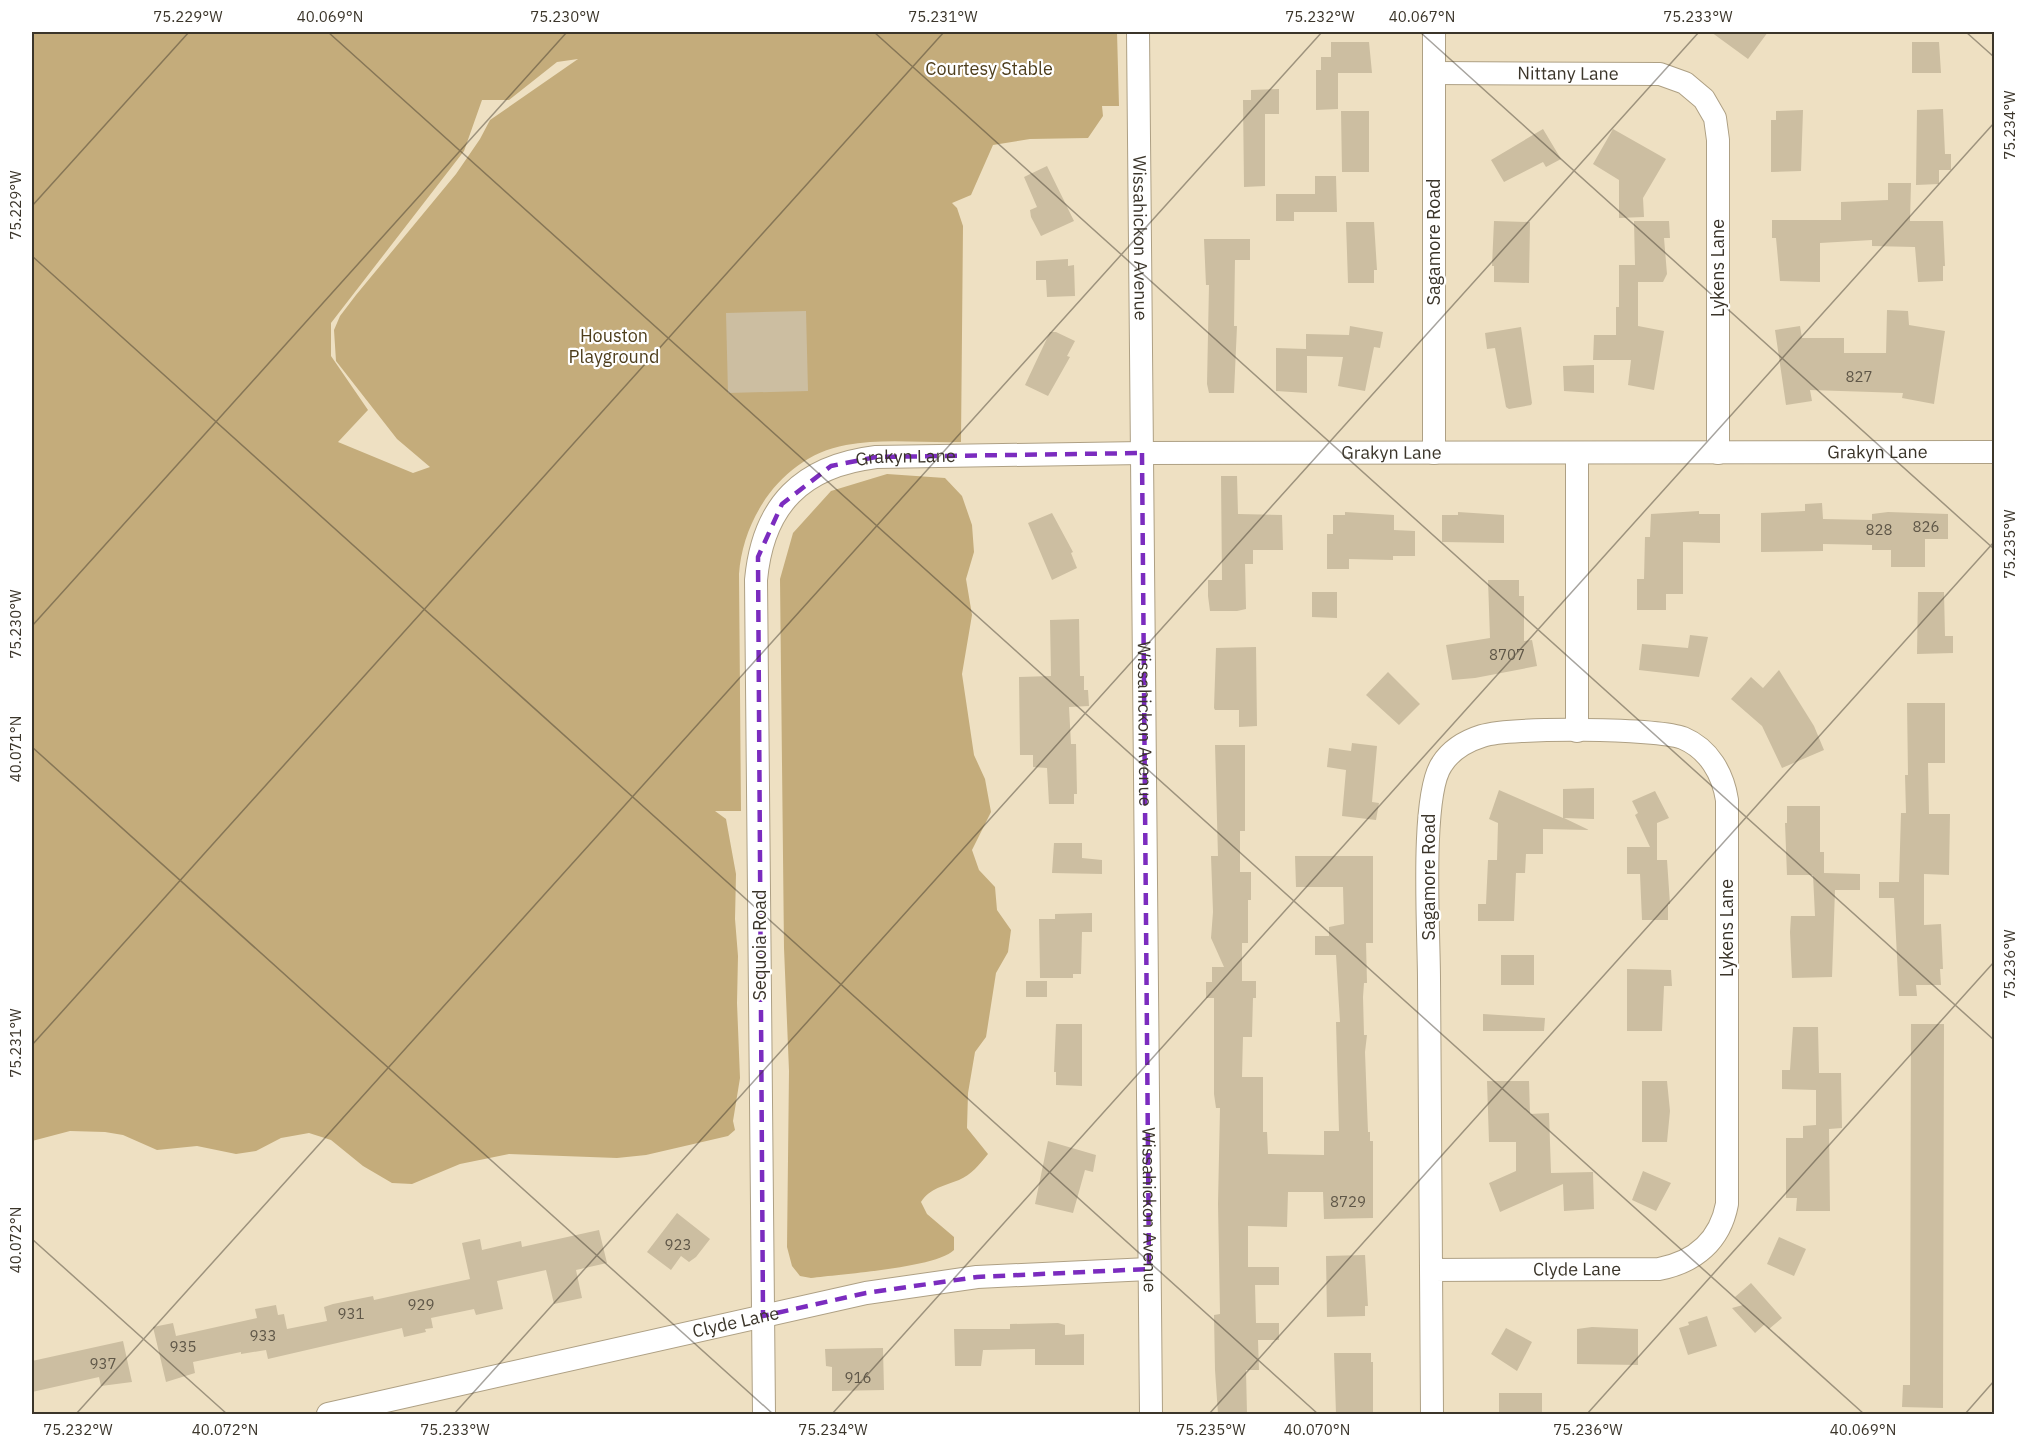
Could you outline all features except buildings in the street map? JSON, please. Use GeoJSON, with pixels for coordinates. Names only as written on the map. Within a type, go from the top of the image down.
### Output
{"type":"FeatureCollection","features":[{"type":"Feature","properties":{"kind":"street","name":"Wissahickon Avenue"},"geometry":{"type":"LineString","coordinates":[[1138,32],[1151,1414]]}},
{"type":"Feature","properties":{"kind":"street","name":"Sagamore Road"},"geometry":{"type":"LineString","coordinates":[[1434,32],[1434,453]]}},
{"type":"Feature","properties":{"kind":"street","name":"Nittany Lane"},"geometry":{"type":"LineString","coordinates":[[1434,73],[1648,72],[1674,77],[1695,91]]}},
{"type":"Feature","properties":{"kind":"street","name":"Lykens Lane"},"geometry":{"type":"LineString","coordinates":[[1695,91],[1710,108],[1718,140],[1718,453]]}},
{"type":"Feature","properties":{"kind":"street","name":"Grakyn Lane"},"geometry":{"type":"LineString","coordinates":[[797,488],[815,474],[831,466],[876,457],[1142,453],[1995,452]]}},
{"type":"Feature","properties":{"kind":"street"},"geometry":{"type":"LineString","coordinates":[[1577,454],[1577,731]]}},
{"type":"Feature","properties":{"kind":"street","name":"Sequoia Road"},"geometry":{"type":"LineString","coordinates":[[764,1414],[756,580],[764,536],[782,504],[797,488]]}},
{"type":"Feature","properties":{"kind":"street","name":"Sagamore Road"},"geometry":{"type":"LineString","coordinates":[[1432,1414],[1430,792],[1442,763],[1467,742],[1484,735],[1502,733],[1577,731]]}},
{"type":"Feature","properties":{"kind":"street","name":"Lykens Lane"},"geometry":{"type":"LineString","coordinates":[[1577,731],[1658,732],[1685,739],[1696,746],[1716,767],[1725,790],[1728,1204],[1725,1216],[1713,1239]]}},
{"type":"Feature","properties":{"kind":"street","name":"Clyde Lane"},"geometry":{"type":"LineString","coordinates":[[1431,1270],[1659,1269],[1689,1260],[1713,1239]]}},
{"type":"Feature","properties":{"kind":"street","name":"Clyde Lane"},"geometry":{"type":"LineString","coordinates":[[328,1414],[762,1316],[923,1283],[1021,1273],[1149,1269]]}},
{"type":"Feature","properties":{"kind":"highlighted area"},"geometry":{"type":"Polygon","coordinates":[[[1142,453],[1149,1269],[977,1277],[866,1293],[763,1316],[758,557],[782,504],[831,466],[876,457],[1142,453]]]}},
{"type":"Feature","properties":{"kind":"green space"},"geometry":{"type":"Polygon","coordinates":[[[32,32],[1117,32],[1119,106],[1102,106],[1103,116],[1088,138],[1030,139],[993,145],[971,195],[952,203],[957,208],[963,226],[961,442],[874,442],[846,445],[824,451],[786,475],[758,511],[749,531],[742,552],[739,574],[741,811],[715,811],[726,819],[736,874],[735,919],[738,956],[740,1078],[733,1121],[735,1130],[728,1136],[646,1155],[617,1158],[509,1154],[460,1164],[412,1184],[392,1183],[363,1166],[331,1140],[309,1133],[281,1138],[256,1151],[236,1154],[197,1146],[157,1150],[123,1135],[105,1132],[70,1131],[32,1141],[32,32]],[[578,59],[557,62],[509,100],[482,100],[464,151],[331,323],[331,356],[368,410],[338,442],[413,473],[430,467],[397,439],[336,361],[334,330],[340,316],[356,295],[456,174],[490,120],[578,59]]]}},
{"type":"Feature","properties":{"kind":"green space"},"geometry":{"type":"Polygon","coordinates":[[[887,474],[945,478],[962,496],[972,525],[974,552],[966,579],[972,615],[962,674],[974,755],[985,779],[991,812],[972,850],[979,870],[995,887],[997,910],[1011,930],[1008,952],[996,973],[986,1037],[975,1052],[968,1093],[967,1128],[988,1154],[967,1175],[933,1190],[921,1202],[927,1214],[954,1237],[954,1250],[944,1256],[909,1266],[811,1278],[800,1276],[792,1266],[787,1247],[789,1071],[784,948],[780,579],[793,533],[831,491],[887,474]]]}},
{"type":"Feature","properties":{"kind":"park label","name":"Courtesy Stable"},"geometry":{"type":"Point","coordinates":[989,69]}},
{"type":"Feature","properties":{"kind":"park label","name":"Houston Playground"},"geometry":{"type":"Point","coordinates":[614,346]}}]}
